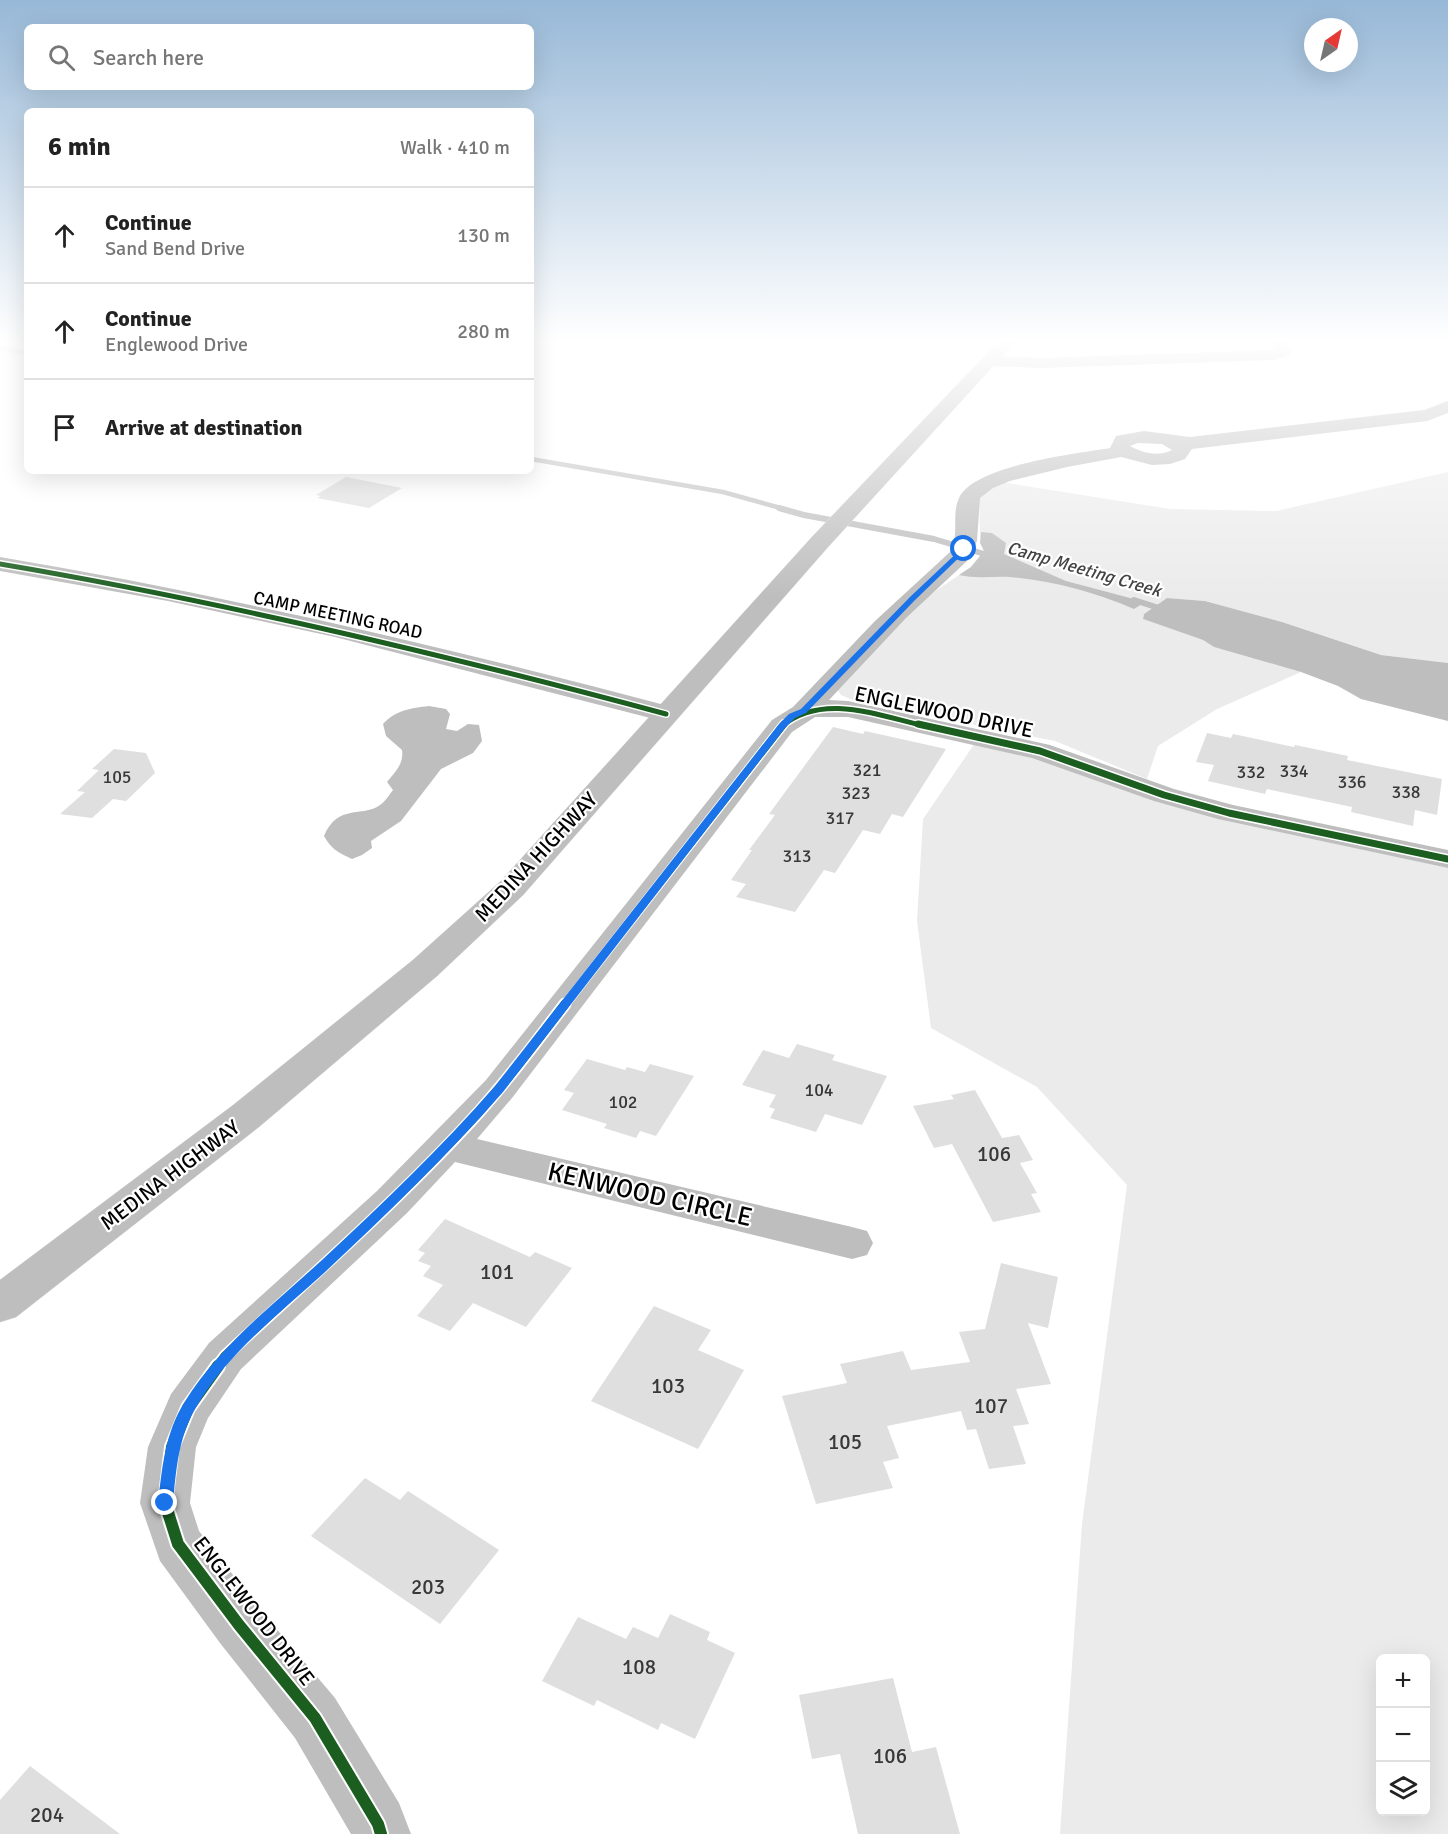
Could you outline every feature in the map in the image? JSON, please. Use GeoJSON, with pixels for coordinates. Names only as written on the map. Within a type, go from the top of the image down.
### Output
{"type":"FeatureCollection","features":[{"type":"Feature","properties":{"kind":"street","name":"MEDINA HIGHWAY"},"geometry":{"type":"LineString","coordinates":[[0,1304],[246,1116],[425,968],[512,888],[820,542],[929,427]]}},
{"type":"Feature","properties":{"kind":"street"},"geometry":{"type":"LineString","coordinates":[[804,711],[964,549],[969,496],[986,483],[1044,466],[1123,451],[1119,443],[1130,438],[1149,437],[1177,443],[1190,443],[1329,427]]}},
{"type":"Feature","properties":{"kind":"street","name":"CAMP MEETING ROAD"},"geometry":{"type":"LineString","coordinates":[[0,564],[216,603],[429,650],[666,714]]}},
{"type":"Feature","properties":{"kind":"street","name":"ENGLEWOOD DRIVE"},"geometry":{"type":"LineString","coordinates":[[381,1834],[378,1824],[315,1718],[239,1625],[178,1544],[165,1503],[172,1447],[188,1408],[225,1356],[392,1202],[448,1146],[499,1089],[792,716],[804,711],[827,707],[848,709],[1040,751],[1164,795],[1229,813],[1448,859]]}},
{"type":"Feature","properties":{"kind":"street","name":"KENWOOD CIRCLE"},"geometry":{"type":"LineString","coordinates":[[448,1146],[852,1243]]}},
{"type":"Feature","properties":{"kind":"shaded area"},"geometry":{"type":"Polygon","coordinates":[[[1448,472],[1448,663],[1381,655],[1282,622],[1205,601],[1167,598],[1144,614],[1143,619],[1203,640],[1214,647],[1301,672],[1217,709],[1158,746],[1147,779],[1055,741],[855,701],[841,695],[837,689],[922,600],[971,567],[984,551],[980,535],[979,495],[1001,482],[1170,509],[1276,511],[1448,472]]]}},
{"type":"Feature","properties":{"kind":"shaded area"},"geometry":{"type":"Polygon","coordinates":[[[981,532],[992,533],[1006,543],[1004,554],[1066,581],[1145,602],[1134,609],[1089,592],[1058,584],[1010,577],[959,575],[971,567],[984,551],[980,543],[981,532]]]}},
{"type":"Feature","properties":{"kind":"shaded area"},"geometry":{"type":"Polygon","coordinates":[[[1167,598],[1205,601],[1282,622],[1381,655],[1448,663],[1448,721],[1361,699],[1338,686],[1301,672],[1214,647],[1203,640],[1143,619],[1144,614],[1167,598]]]}},
{"type":"Feature","properties":{"kind":"shaded area"},"geometry":{"type":"Polygon","coordinates":[[[429,706],[446,709],[450,714],[446,729],[457,731],[468,724],[479,725],[482,741],[473,753],[441,769],[401,821],[371,841],[372,848],[352,859],[339,853],[324,836],[336,819],[350,813],[373,809],[380,805],[393,790],[387,782],[400,764],[402,750],[386,736],[383,724],[399,713],[429,706]]]}},
{"type":"Feature","properties":{"kind":"shaded area"},"geometry":{"type":"Polygon","coordinates":[[[975,743],[1026,754],[1331,842],[1448,868],[1448,1834],[1060,1834],[1082,1524],[1127,1185],[1037,1087],[931,1028],[917,921],[923,819],[975,743]]]}},
{"type":"Feature","properties":{"kind":"building"},"geometry":{"type":"Polygon","coordinates":[[[346,477],[402,488],[369,508],[317,498],[321,496],[316,495],[346,477]]]}},
{"type":"Feature","properties":{"kind":"building"},"geometry":{"type":"Polygon","coordinates":[[[833,727],[863,734],[865,731],[946,749],[903,817],[892,814],[880,834],[863,830],[835,873],[824,870],[795,912],[736,897],[746,884],[731,880],[752,850],[749,850],[775,815],[769,814],[833,727]]]}},
{"type":"Feature","properties":{"kind":"building"},"geometry":{"type":"Polygon","coordinates":[[[1207,733],[1231,738],[1233,734],[1294,747],[1295,745],[1348,756],[1347,760],[1442,779],[1437,815],[1415,810],[1413,826],[1351,812],[1352,807],[1267,789],[1265,794],[1208,781],[1214,765],[1196,762],[1207,733]]]}},
{"type":"Feature","properties":{"kind":"building"},"geometry":{"type":"Polygon","coordinates":[[[114,749],[146,753],[155,773],[126,801],[113,799],[92,818],[60,814],[85,792],[77,791],[99,770],[92,769],[114,749]]]}},
{"type":"Feature","properties":{"kind":"building"},"geometry":{"type":"Polygon","coordinates":[[[797,1044],[835,1055],[832,1060],[887,1076],[862,1125],[825,1114],[816,1132],[770,1118],[775,1109],[769,1107],[776,1095],[742,1085],[763,1050],[789,1058],[797,1044]]]}},
{"type":"Feature","properties":{"kind":"building"},"geometry":{"type":"Polygon","coordinates":[[[587,1059],[625,1070],[627,1067],[645,1072],[650,1064],[694,1076],[656,1136],[640,1131],[636,1138],[604,1128],[607,1124],[562,1110],[574,1093],[564,1090],[587,1059]]]}},
{"type":"Feature","properties":{"kind":"building"},"geometry":{"type":"Polygon","coordinates":[[[975,1090],[1002,1138],[1019,1135],[1033,1160],[1020,1163],[1037,1193],[1031,1194],[1041,1212],[993,1222],[952,1144],[934,1148],[913,1106],[954,1099],[951,1095],[975,1090]]]}},
{"type":"Feature","properties":{"kind":"building"},"geometry":{"type":"Polygon","coordinates":[[[445,1219],[530,1257],[535,1252],[572,1268],[526,1327],[473,1303],[450,1331],[417,1316],[443,1285],[423,1276],[431,1266],[418,1261],[425,1253],[418,1250],[445,1219]]]}},
{"type":"Feature","properties":{"kind":"building"},"geometry":{"type":"Polygon","coordinates":[[[1001,1263],[1058,1277],[1048,1328],[1028,1323],[1051,1384],[1016,1389],[1029,1424],[1013,1426],[1026,1464],[989,1469],[976,1429],[967,1430],[961,1411],[887,1426],[899,1458],[883,1462],[893,1488],[816,1504],[782,1396],[847,1383],[840,1364],[903,1351],[911,1370],[970,1362],[959,1332],[985,1329],[1001,1263]]]}},
{"type":"Feature","properties":{"kind":"building"},"geometry":{"type":"Polygon","coordinates":[[[654,1306],[711,1330],[698,1350],[744,1370],[698,1449],[591,1401],[654,1306]]]}},
{"type":"Feature","properties":{"kind":"building"},"geometry":{"type":"Polygon","coordinates":[[[365,1478],[400,1500],[408,1491],[499,1550],[440,1624],[311,1536],[365,1478]]]}},
{"type":"Feature","properties":{"kind":"building"},"geometry":{"type":"Polygon","coordinates":[[[670,1614],[710,1632],[707,1640],[735,1653],[695,1739],[661,1723],[658,1730],[597,1700],[594,1706],[542,1681],[578,1617],[626,1639],[633,1627],[658,1638],[670,1614]]]}},
{"type":"Feature","properties":{"kind":"building"},"geometry":{"type":"Polygon","coordinates":[[[893,1678],[912,1752],[936,1747],[960,1834],[858,1834],[840,1754],[812,1759],[799,1695],[893,1678]]]}},
{"type":"Feature","properties":{"kind":"building"},"geometry":{"type":"Polygon","coordinates":[[[30,1766],[120,1834],[0,1834],[0,1800],[30,1766]]]}},
{"type":"Feature","properties":{"kind":"waterway","name":"Camp Meeting Creek"},"geometry":{"type":"LineString","coordinates":[[534,460],[723,492],[784,509]]}},
{"type":"Feature","properties":{"kind":"waterway","name":"Camp Meeting Creek"},"geometry":{"type":"LineString","coordinates":[[779,508],[804,515],[934,539],[991,556]]}},
{"type":"Feature","properties":{"kind":"waterway","name":"Camp Meeting Creek"},"geometry":{"type":"LineString","coordinates":[[1134,600],[1165,610]]}},
{"type":"Feature","properties":{"kind":"cycle path"},"geometry":{"type":"LineString","coordinates":[[0,564],[252,611],[418,649],[666,714]]}},
{"type":"Feature","properties":{"kind":"cycle path"},"geometry":{"type":"LineString","coordinates":[[381,1834],[378,1824],[315,1718],[239,1625],[178,1544],[165,1503],[172,1447],[188,1408],[225,1356],[392,1202],[499,1089],[782,726],[804,712],[829,708],[848,709],[1040,751],[1164,795],[1229,813],[1448,859]]}},
{"type":"Feature","properties":{"kind":"route"},"geometry":{"type":"LineString","coordinates":[[165,1503],[172,1447],[188,1408],[225,1356],[392,1202],[448,1146],[499,1089],[782,726],[792,716],[804,711],[912,598],[964,549]]}}]}
